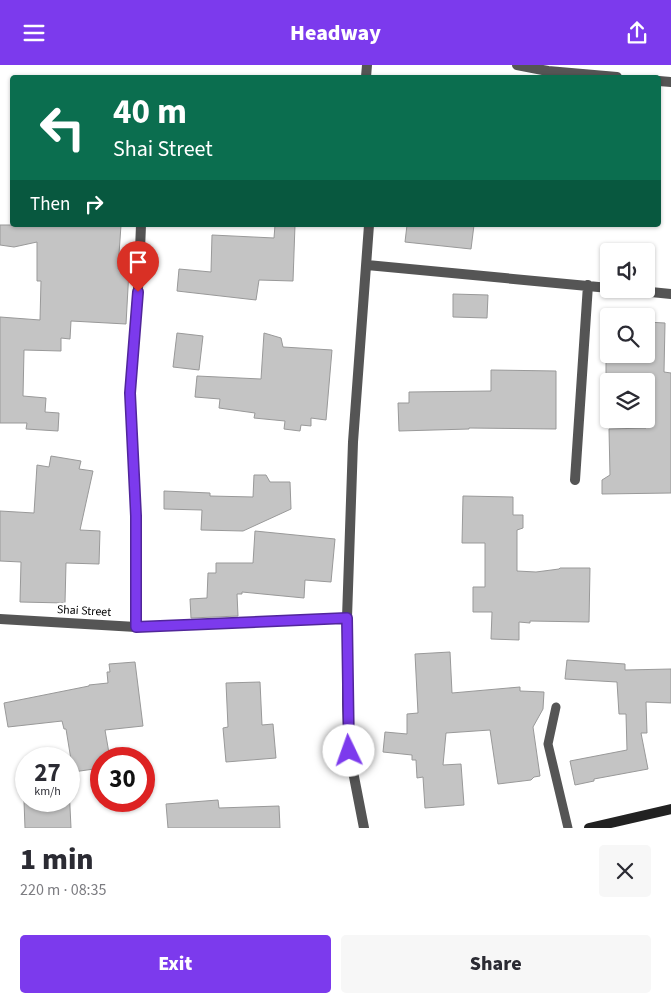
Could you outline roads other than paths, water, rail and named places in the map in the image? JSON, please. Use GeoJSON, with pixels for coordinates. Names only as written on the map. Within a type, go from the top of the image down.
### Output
{"type":"FeatureCollection","features":[{"type":"Feature","properties":{"kind":"street"},"geometry":{"type":"LineString","coordinates":[[517,65],[548,71],[594,75]]}},
{"type":"Feature","properties":{"kind":"street"},"geometry":{"type":"LineString","coordinates":[[136,627],[136,516],[130,393],[141,227]]}},
{"type":"Feature","properties":{"kind":"street"},"geometry":{"type":"LineString","coordinates":[[364,828],[349,751],[347,618],[353,442],[370,227]]}},
{"type":"Feature","properties":{"kind":"street"},"geometry":{"type":"LineString","coordinates":[[367,265],[600,286]]}},
{"type":"Feature","properties":{"kind":"street"},"geometry":{"type":"LineString","coordinates":[[575,480],[588,285]]}},
{"type":"Feature","properties":{"kind":"street"},"geometry":{"type":"LineString","coordinates":[[655,292],[671,294]]}},
{"type":"Feature","properties":{"kind":"street","name":"Shai Street"},"geometry":{"type":"LineString","coordinates":[[0,619],[136,627],[347,618]]}},
{"type":"Feature","properties":{"kind":"street"},"geometry":{"type":"LineString","coordinates":[[589,828],[671,809]]}},
{"type":"Feature","properties":{"kind":"lane"},"geometry":{"type":"LineString","coordinates":[[556,707],[548,744],[568,828]]}}]}
